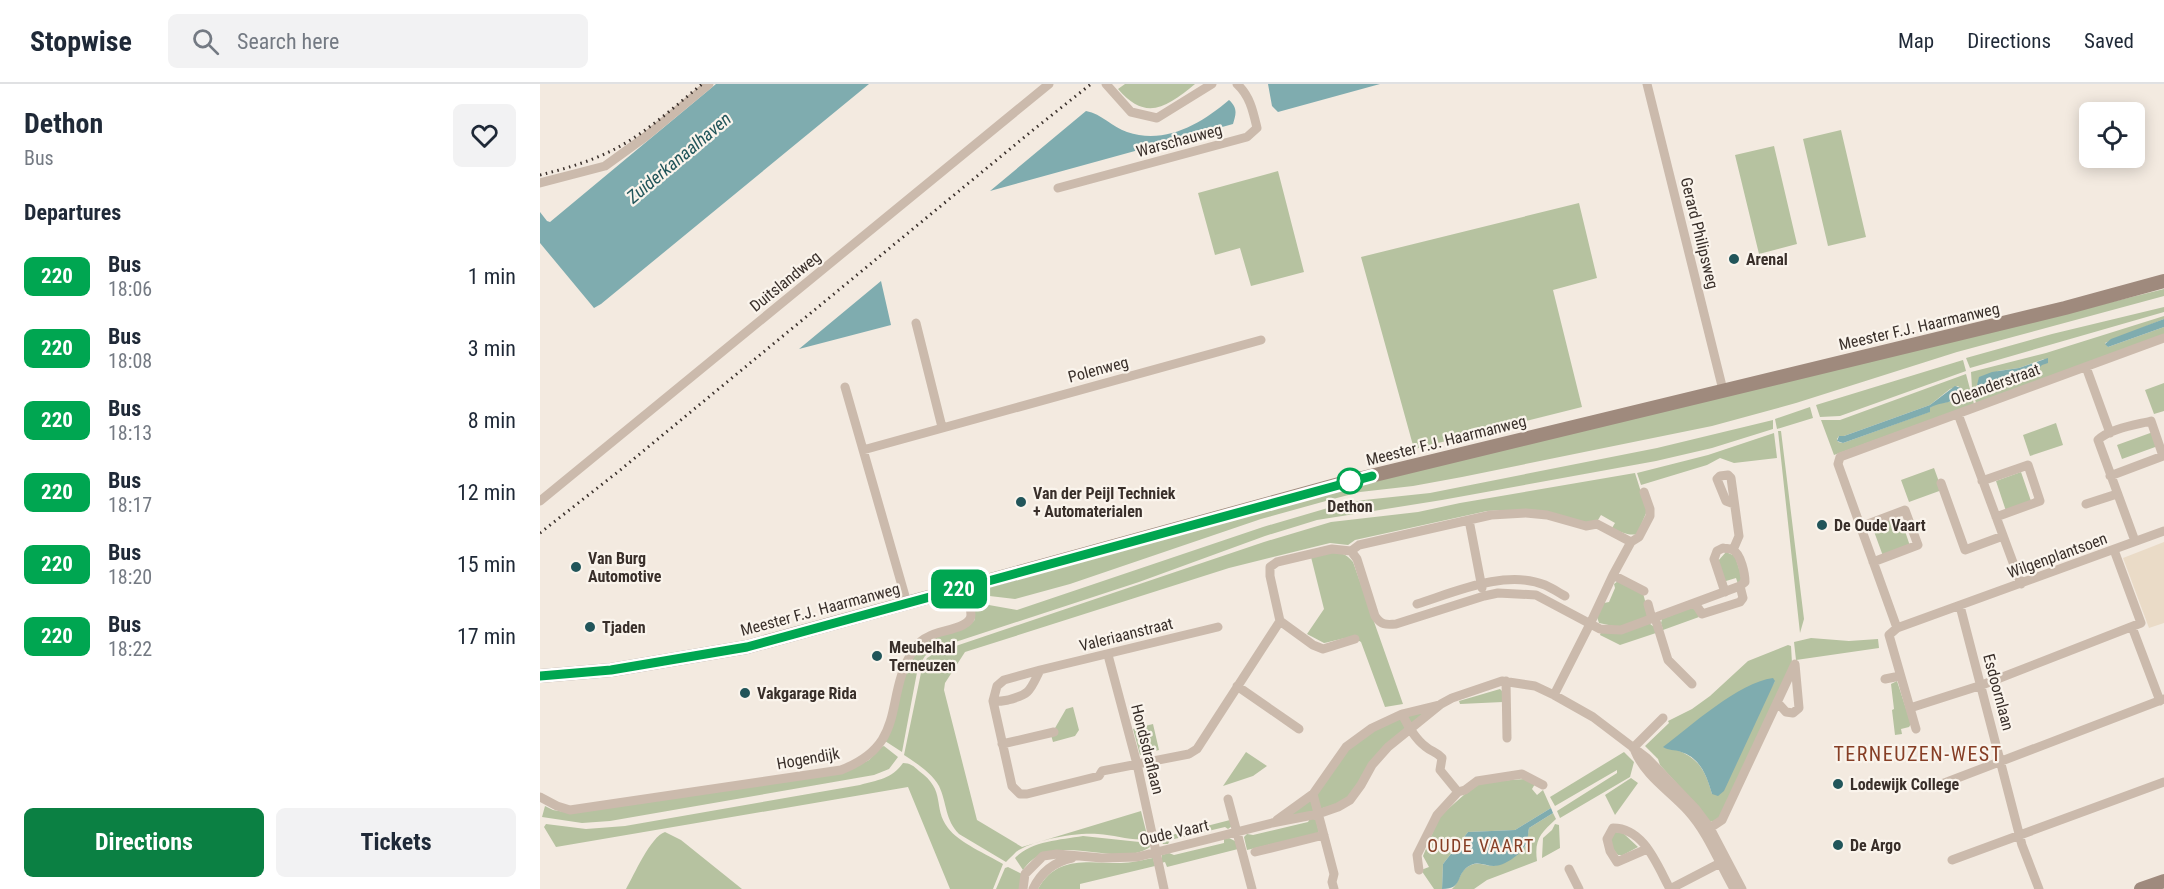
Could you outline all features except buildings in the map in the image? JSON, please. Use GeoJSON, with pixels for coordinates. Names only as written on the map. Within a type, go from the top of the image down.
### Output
{"type":"FeatureCollection","features":[{"type":"Feature","properties":{"kind":"main road","name":"Meester F.J. Haarmanweg"},"geometry":{"type":"LineString","coordinates":[[540,676],[611,670],[747,647],[1350,481],[2160,283]]}},
{"type":"Feature","properties":{"kind":"main road"},"geometry":{"type":"LineString","coordinates":[[2141,889],[2164,880]]}},
{"type":"Feature","properties":{"kind":"street"},"geometry":{"type":"LineString","coordinates":[[540,183],[605,166],[645,137],[709,84]]}},
{"type":"Feature","properties":{"kind":"street","name":"Duitslandweg"},"geometry":{"type":"LineString","coordinates":[[540,501],[1048,84]]}},
{"type":"Feature","properties":{"kind":"street"},"geometry":{"type":"LineString","coordinates":[[1107,84],[1131,112],[1158,118],[1212,84]]}},
{"type":"Feature","properties":{"kind":"street","name":"Warschauweg"},"geometry":{"type":"LineString","coordinates":[[1058,188],[1247,137],[1257,128],[1252,106],[1237,84]]}},
{"type":"Feature","properties":{"kind":"street","name":"Gerard Philipsweg"},"geometry":{"type":"LineString","coordinates":[[1647,84],[1723,390]]}},
{"type":"Feature","properties":{"kind":"street"},"geometry":{"type":"LineString","coordinates":[[916,323],[942,427]]}},
{"type":"Feature","properties":{"kind":"street","name":"Oleanderstraat"},"geometry":{"type":"LineString","coordinates":[[1860,527],[1838,460],[1842,456],[2164,338]]}},
{"type":"Feature","properties":{"kind":"street","name":"Polenweg"},"geometry":{"type":"LineString","coordinates":[[863,450],[1261,340]]}},
{"type":"Feature","properties":{"kind":"street"},"geometry":{"type":"LineString","coordinates":[[2086,367],[2110,433]]}},
{"type":"Feature","properties":{"kind":"street"},"geometry":{"type":"LineString","coordinates":[[845,387],[907,603]]}},
{"type":"Feature","properties":{"kind":"street"},"geometry":{"type":"LineString","coordinates":[[1958,414],[2021,584]]}},
{"type":"Feature","properties":{"kind":"street"},"geometry":{"type":"LineString","coordinates":[[2110,476],[2163,456],[2151,421],[2110,433],[2099,437],[2098,440],[2110,476],[2135,541]]}},
{"type":"Feature","properties":{"kind":"street"},"geometry":{"type":"LineString","coordinates":[[1982,481],[2028,465],[2040,501],[1996,517]]}},
{"type":"Feature","properties":{"kind":"street"},"geometry":{"type":"LineString","coordinates":[[1941,483],[1965,550],[2003,536]]}},
{"type":"Feature","properties":{"kind":"street"},"geometry":{"type":"LineString","coordinates":[[1554,695],[1612,575],[1631,542],[1639,537],[1650,516],[1644,492]]}},
{"type":"Feature","properties":{"kind":"street"},"geometry":{"type":"LineString","coordinates":[[2086,504],[2117,494]]}},
{"type":"Feature","properties":{"kind":"street"},"geometry":{"type":"LineString","coordinates":[[1351,551],[1357,559],[1375,616],[1379,622],[1387,625],[1498,593],[1536,595],[1600,629],[1621,630],[1725,592],[1745,582],[1745,574],[1733,550],[1739,536],[1734,504]]}},
{"type":"Feature","properties":{"kind":"street"},"geometry":{"type":"LineString","coordinates":[[1873,562],[1918,545],[1905,510],[1860,527],[1897,628],[1889,635],[1916,729]]}},
{"type":"Feature","properties":{"kind":"street"},"geometry":{"type":"LineString","coordinates":[[1355,639],[1323,649],[1313,645],[1280,621],[1269,573],[1272,565],[1332,549],[1351,551],[1359,545],[1491,515],[1546,515],[1586,526],[1597,525],[1631,542]]}},
{"type":"Feature","properties":{"kind":"street"},"geometry":{"type":"LineString","coordinates":[[1469,520],[1484,596]]}},
{"type":"Feature","properties":{"kind":"street","name":"Wilgenplantsoen"},"geometry":{"type":"LineString","coordinates":[[1897,628],[2164,531]]}},
{"type":"Feature","properties":{"kind":"street"},"geometry":{"type":"LineString","coordinates":[[1725,592],[1714,559],[1717,551],[1723,548],[1733,550]]}},
{"type":"Feature","properties":{"kind":"street"},"geometry":{"type":"LineString","coordinates":[[1910,708],[1982,685],[2141,623],[2114,550]]}},
{"type":"Feature","properties":{"kind":"street"},"geometry":{"type":"LineString","coordinates":[[1612,575],[1644,591]]}},
{"type":"Feature","properties":{"kind":"street"},"geometry":{"type":"LineString","coordinates":[[1417,604],[1498,580],[1543,584],[1565,596]]}},
{"type":"Feature","properties":{"kind":"street"},"geometry":{"type":"LineString","coordinates":[[1695,603],[1702,614],[1740,602],[1743,598],[1740,586]]}},
{"type":"Feature","properties":{"kind":"street","name":"Hogendijk"},"geometry":{"type":"LineString","coordinates":[[540,797],[570,810],[841,770],[856,764],[882,742],[906,667],[915,648],[928,636],[965,625],[970,620],[971,614],[965,588]]}},
{"type":"Feature","properties":{"kind":"street"},"geometry":{"type":"LineString","coordinates":[[1648,604],[1668,660],[1692,684]]}},
{"type":"Feature","properties":{"kind":"street","name":"Esdoornlaan"},"geometry":{"type":"LineString","coordinates":[[1960,606],[2020,834],[2039,889]]}},
{"type":"Feature","properties":{"kind":"street"},"geometry":{"type":"LineString","coordinates":[[1040,670],[1024,696],[999,702],[993,701],[1014,789],[1023,795],[1099,776],[1102,771],[1189,754],[1197,749],[1280,621]]}},
{"type":"Feature","properties":{"kind":"street","name":"Valeriaanstraat"},"geometry":{"type":"LineString","coordinates":[[993,701],[997,686],[1004,680],[1218,627]]}},
{"type":"Feature","properties":{"kind":"street"},"geometry":{"type":"LineString","coordinates":[[1939,785],[2162,700],[2132,627]]}},
{"type":"Feature","properties":{"kind":"street","name":"Hondsdraflaan"},"geometry":{"type":"LineString","coordinates":[[1108,655],[1137,764],[1164,889]]}},
{"type":"Feature","properties":{"kind":"street"},"geometry":{"type":"LineString","coordinates":[[1707,830],[1722,820],[1781,693],[1795,664],[1799,708],[1793,713],[1786,712],[1777,702]]}},
{"type":"Feature","properties":{"kind":"street"},"geometry":{"type":"LineString","coordinates":[[1885,679],[1900,676]]}},
{"type":"Feature","properties":{"kind":"street"},"geometry":{"type":"LineString","coordinates":[[1506,681],[1507,738]]}},
{"type":"Feature","properties":{"kind":"street","name":"Oude Vaart"},"geometry":{"type":"LineString","coordinates":[[1023,889],[1025,874],[1043,856],[1057,854],[1137,857],[1272,823],[1318,814],[1338,807],[1350,800],[1361,786],[1372,765],[1388,747],[1441,704],[1452,698],[1506,681],[1535,686],[1554,695],[1593,717],[1647,758],[1695,808],[1723,862],[1734,889]]}},
{"type":"Feature","properties":{"kind":"street"},"geometry":{"type":"LineString","coordinates":[[1237,686],[1299,729]]}},
{"type":"Feature","properties":{"kind":"street","name":"Oude Vaart"},"geometry":{"type":"LineString","coordinates":[[1272,823],[1313,794],[1346,747],[1371,728],[1402,714],[1441,704]]}},
{"type":"Feature","properties":{"kind":"street"},"geometry":{"type":"LineString","coordinates":[[1402,714],[1410,730],[1427,748],[1442,758],[1440,770],[1458,792]]}},
{"type":"Feature","properties":{"kind":"street"},"geometry":{"type":"LineString","coordinates":[[1634,749],[1663,718]]}},
{"type":"Feature","properties":{"kind":"street"},"geometry":{"type":"LineString","coordinates":[[1002,744],[1054,732]]}},
{"type":"Feature","properties":{"kind":"street"},"geometry":{"type":"LineString","coordinates":[[1419,870],[1417,855],[1437,815],[1458,792],[1477,781],[1522,774],[1543,785]]}},
{"type":"Feature","properties":{"kind":"street"},"geometry":{"type":"LineString","coordinates":[[1952,860],[2164,782]]}},
{"type":"Feature","properties":{"kind":"street"},"geometry":{"type":"LineString","coordinates":[[1313,794],[1334,874],[1332,882],[1334,889]]}},
{"type":"Feature","properties":{"kind":"street"},"geometry":{"type":"LineString","coordinates":[[1228,799],[1252,889]]}},
{"type":"Feature","properties":{"kind":"street"},"geometry":{"type":"LineString","coordinates":[[1647,849],[1617,862],[1607,839],[1613,828],[1624,828],[1641,840],[1647,849],[1670,889],[1723,862]]}},
{"type":"Feature","properties":{"kind":"street"},"geometry":{"type":"LineString","coordinates":[[1255,852],[1324,835]]}},
{"type":"Feature","properties":{"kind":"street","name":"Oude Vaart"},"geometry":{"type":"LineString","coordinates":[[1034,889],[1048,868],[1061,861],[1080,856]]}},
{"type":"Feature","properties":{"kind":"street","name":"Oude Vaart"},"geometry":{"type":"LineString","coordinates":[[1723,862],[1742,889]]}},
{"type":"Feature","properties":{"kind":"street"},"geometry":{"type":"LineString","coordinates":[[1569,869],[1577,888]]}},
{"type":"Feature","properties":{"kind":"green space"},"geometry":{"type":"Polygon","coordinates":[[[1125,84],[1195,84],[1166,104],[1157,108],[1147,108],[1128,99],[1118,89],[1125,84]]]}},
{"type":"Feature","properties":{"kind":"green space"},"geometry":{"type":"Polygon","coordinates":[[[1841,130],[1866,237],[1828,246],[1803,139],[1841,130]]]}},
{"type":"Feature","properties":{"kind":"green space"},"geometry":{"type":"Polygon","coordinates":[[[1774,146],[1797,244],[1759,254],[1735,155],[1774,146]]]}},
{"type":"Feature","properties":{"kind":"green space"},"geometry":{"type":"Polygon","coordinates":[[[1278,171],[1304,272],[1251,286],[1240,248],[1215,255],[1198,193],[1278,171]]]}},
{"type":"Feature","properties":{"kind":"green space"},"geometry":{"type":"Polygon","coordinates":[[[1579,203],[1597,278],[1553,290],[1582,407],[1414,449],[1361,257],[1579,203]]]}},
{"type":"Feature","properties":{"kind":"green space"},"geometry":{"type":"Polygon","coordinates":[[[2164,289],[2164,296],[1957,352],[1796,403],[1712,426],[1462,477],[1360,492],[1261,519],[1070,584],[1015,599],[981,595],[979,600],[972,598],[970,594],[973,591],[1338,489],[1339,491],[1353,488],[1353,485],[2164,289]]]}},
{"type":"Feature","properties":{"kind":"green space"},"geometry":{"type":"Polygon","coordinates":[[[2164,307],[2164,312],[1970,368],[1966,358],[2052,334],[2164,307]]]}},
{"type":"Feature","properties":{"kind":"green space"},"geometry":{"type":"Polygon","coordinates":[[[2164,316],[2164,319],[2105,343],[2108,347],[2164,327],[2164,335],[1976,403],[1971,372],[2046,353],[2164,316]],[[2044,359],[2019,368],[1998,371],[1979,389],[1987,390],[2010,382],[2027,374],[2044,359]]]}},
{"type":"Feature","properties":{"kind":"green space"},"geometry":{"type":"Polygon","coordinates":[[[1963,360],[1966,371],[1840,416],[1820,417],[1816,405],[1963,360]]]}},
{"type":"Feature","properties":{"kind":"green space"},"geometry":{"type":"Polygon","coordinates":[[[1966,374],[1974,404],[1834,455],[1821,420],[1840,420],[1966,374]],[[1958,386],[1950,389],[1930,405],[1839,436],[1838,442],[1843,443],[1929,412],[1935,404],[1959,400],[1963,391],[1958,386]]]}},
{"type":"Feature","properties":{"kind":"green space"},"geometry":{"type":"Polygon","coordinates":[[[2164,383],[2164,411],[2154,414],[2145,390],[2164,383]]]}},
{"type":"Feature","properties":{"kind":"green space"},"geometry":{"type":"Polygon","coordinates":[[[1810,407],[1813,418],[1777,429],[1775,419],[1810,407]]]}},
{"type":"Feature","properties":{"kind":"green space"},"geometry":{"type":"Polygon","coordinates":[[[1773,420],[1773,429],[1712,448],[1656,461],[1317,520],[1265,536],[1139,582],[934,649],[925,656],[918,667],[902,752],[885,741],[900,688],[911,661],[926,643],[974,621],[972,602],[1017,610],[1263,527],[1338,505],[1430,493],[1657,448],[1773,420]]]}},
{"type":"Feature","properties":{"kind":"green space"},"geometry":{"type":"Polygon","coordinates":[[[2056,423],[2063,445],[2030,456],[2023,435],[2056,423]]]}},
{"type":"Feature","properties":{"kind":"green space"},"geometry":{"type":"Polygon","coordinates":[[[1778,431],[1781,431],[1804,619],[1800,633],[1778,431]]]}},
{"type":"Feature","properties":{"kind":"green space"},"geometry":{"type":"Polygon","coordinates":[[[2153,432],[2158,446],[2122,459],[2117,445],[2153,432]]]}},
{"type":"Feature","properties":{"kind":"green space"},"geometry":{"type":"Polygon","coordinates":[[[1774,433],[1777,458],[1734,463],[1720,458],[1707,465],[1641,485],[1637,473],[1708,455],[1774,433]]]}},
{"type":"Feature","properties":{"kind":"green space"},"geometry":{"type":"Polygon","coordinates":[[[1934,468],[1942,490],[1909,502],[1901,480],[1934,468]]]}},
{"type":"Feature","properties":{"kind":"green space"},"geometry":{"type":"Polygon","coordinates":[[[2021,472],[2031,501],[2006,511],[1996,481],[2021,472]]]}},
{"type":"Feature","properties":{"kind":"green space"},"geometry":{"type":"Polygon","coordinates":[[[1635,473],[1647,511],[1637,534],[1628,534],[1612,528],[1615,523],[1601,515],[1592,523],[1504,510],[1487,511],[1355,540],[1348,545],[1330,543],[1229,568],[965,652],[945,683],[944,690],[977,820],[1022,847],[1042,841],[1016,852],[1006,862],[959,834],[951,823],[942,792],[936,781],[904,755],[922,668],[927,658],[935,653],[1264,542],[1331,522],[1418,512],[1635,473]]]}},
{"type":"Feature","properties":{"kind":"green space"},"geometry":{"type":"Polygon","coordinates":[[[1900,516],[1910,546],[1883,556],[1872,526],[1900,516]]]}},
{"type":"Feature","properties":{"kind":"green space"},"geometry":{"type":"Polygon","coordinates":[[[1330,552],[1343,554],[1353,562],[1403,704],[1385,707],[1361,642],[1347,638],[1324,643],[1307,634],[1324,609],[1311,557],[1330,552]]]}},
{"type":"Feature","properties":{"kind":"green space"},"geometry":{"type":"Polygon","coordinates":[[[1726,552],[1735,556],[1742,578],[1738,584],[1736,578],[1726,581],[1727,587],[1718,561],[1726,552]]]}},
{"type":"Feature","properties":{"kind":"green space"},"geometry":{"type":"Polygon","coordinates":[[[1618,581],[1643,593],[1649,616],[1618,627],[1599,623],[1597,617],[1604,603],[1609,602],[1615,588],[1614,584],[1618,581]]]}},
{"type":"Feature","properties":{"kind":"green space"},"geometry":{"type":"Polygon","coordinates":[[[1691,608],[1696,610],[1699,617],[1663,630],[1662,619],[1691,608]]]}},
{"type":"Feature","properties":{"kind":"green space"},"geometry":{"type":"Polygon","coordinates":[[[1649,623],[1654,627],[1656,633],[1620,645],[1600,635],[1601,632],[1620,633],[1649,623]]]}},
{"type":"Feature","properties":{"kind":"green space"},"geometry":{"type":"Polygon","coordinates":[[[1811,638],[1849,641],[1878,639],[1879,648],[1796,660],[1794,642],[1811,638]]]}},
{"type":"Feature","properties":{"kind":"green space"},"geometry":{"type":"Polygon","coordinates":[[[1788,645],[1791,646],[1792,663],[1720,818],[1709,822],[1645,746],[1669,723],[1668,721],[1692,709],[1710,696],[1748,661],[1788,645]],[[1775,681],[1679,751],[1692,758],[1701,768],[1712,794],[1775,681]]]}},
{"type":"Feature","properties":{"kind":"green space"},"geometry":{"type":"Polygon","coordinates":[[[1897,681],[1911,724],[1901,729],[1902,734],[1895,735],[1891,684],[1897,681]]]}},
{"type":"Feature","properties":{"kind":"green space"},"geometry":{"type":"Polygon","coordinates":[[[1500,689],[1503,692],[1503,702],[1460,704],[1459,701],[1500,689]]]}},
{"type":"Feature","properties":{"kind":"green space"},"geometry":{"type":"Polygon","coordinates":[[[1441,704],[1388,747],[1350,800],[1272,823],[1313,794],[1346,747],[1372,728],[1441,704]]]}},
{"type":"Feature","properties":{"kind":"green space"},"geometry":{"type":"Polygon","coordinates":[[[1073,707],[1079,730],[1075,736],[1053,742],[1051,735],[1066,709],[1073,707]]]}},
{"type":"Feature","properties":{"kind":"green space"},"geometry":{"type":"Polygon","coordinates":[[[1153,724],[1159,750],[1140,755],[1133,729],[1153,724]]]}},
{"type":"Feature","properties":{"kind":"green space"},"geometry":{"type":"Polygon","coordinates":[[[884,746],[898,757],[889,769],[874,775],[610,821],[582,823],[542,817],[545,806],[571,813],[851,769],[869,760],[884,746]]]}},
{"type":"Feature","properties":{"kind":"green space"},"geometry":{"type":"Polygon","coordinates":[[[1246,752],[1267,766],[1253,776],[1223,786],[1246,752]]]}},
{"type":"Feature","properties":{"kind":"green space"},"geometry":{"type":"Polygon","coordinates":[[[1624,752],[1634,762],[1630,777],[1560,818],[1557,811],[1617,773],[1617,770],[1555,806],[1550,797],[1624,752]]]}},
{"type":"Feature","properties":{"kind":"green space"},"geometry":{"type":"Polygon","coordinates":[[[903,763],[914,766],[933,785],[943,820],[948,828],[966,843],[1003,864],[993,889],[950,889],[908,787],[556,847],[544,827],[546,824],[586,829],[625,826],[860,785],[889,776],[903,763]]]}},
{"type":"Feature","properties":{"kind":"green space"},"geometry":{"type":"Polygon","coordinates":[[[1631,778],[1638,783],[1615,815],[1605,795],[1631,778]]]}},
{"type":"Feature","properties":{"kind":"green space"},"geometry":{"type":"Polygon","coordinates":[[[1525,779],[1535,784],[1532,789],[1537,795],[1543,790],[1551,808],[1515,830],[1468,832],[1443,864],[1442,889],[1434,889],[1421,870],[1429,867],[1423,856],[1439,817],[1481,782],[1525,779]]]}},
{"type":"Feature","properties":{"kind":"green space"},"geometry":{"type":"Polygon","coordinates":[[[1141,811],[1148,839],[1089,834],[1044,840],[1141,811]]]}},
{"type":"Feature","properties":{"kind":"green space"},"geometry":{"type":"Polygon","coordinates":[[[1553,813],[1556,819],[1538,842],[1537,861],[1487,880],[1474,889],[1452,889],[1463,871],[1469,866],[1473,864],[1497,865],[1512,857],[1526,846],[1529,828],[1553,813]]]}},
{"type":"Feature","properties":{"kind":"green space"},"geometry":{"type":"Polygon","coordinates":[[[1311,817],[1316,820],[1319,833],[1247,850],[1244,837],[1247,834],[1253,835],[1308,822],[1311,817]]]}},
{"type":"Feature","properties":{"kind":"green space"},"geometry":{"type":"Polygon","coordinates":[[[1230,820],[1232,826],[1228,829],[1225,827],[1170,840],[1168,844],[1163,844],[1160,838],[1230,820]]]}},
{"type":"Feature","properties":{"kind":"green space"},"geometry":{"type":"Polygon","coordinates":[[[1555,824],[1559,825],[1560,848],[1542,858],[1543,838],[1555,824]]]}},
{"type":"Feature","properties":{"kind":"green space"},"geometry":{"type":"Polygon","coordinates":[[[665,832],[681,840],[742,889],[626,889],[649,848],[665,832]]]}},
{"type":"Feature","properties":{"kind":"green space"},"geometry":{"type":"Polygon","coordinates":[[[1615,832],[1623,833],[1638,847],[1623,855],[1618,855],[1613,849],[1610,838],[1615,832]]]}},
{"type":"Feature","properties":{"kind":"green space"},"geometry":{"type":"Polygon","coordinates":[[[1083,836],[1149,843],[1150,847],[1136,853],[1120,854],[1067,850],[1050,852],[1035,858],[1023,870],[1015,858],[1037,845],[1083,836]]]}},
{"type":"Feature","properties":{"kind":"green space"},"geometry":{"type":"Polygon","coordinates":[[[1229,838],[1235,841],[1238,849],[1167,867],[1165,862],[1161,863],[1162,855],[1169,853],[1174,855],[1224,843],[1224,839],[1229,838]]]}},
{"type":"Feature","properties":{"kind":"green space"},"geometry":{"type":"Polygon","coordinates":[[[1153,858],[1155,866],[1080,884],[1080,889],[1038,889],[1054,871],[1074,863],[1125,863],[1153,858]]]}},
{"type":"Feature","properties":{"kind":"green space"},"geometry":{"type":"Polygon","coordinates":[[[1008,867],[1022,874],[1019,889],[996,889],[1005,868],[1008,867]]]}},
{"type":"Feature","properties":{"kind":"shaded area"},"geometry":{"type":"Polygon","coordinates":[[[2164,542],[2164,623],[2149,628],[2123,558],[2164,542]]]}},
{"type":"Feature","properties":{"kind":"water","name":"Zuiderkanaalhaven"},"geometry":{"type":"Polygon","coordinates":[[[716,84],[869,84],[594,308],[540,243],[540,212],[550,222],[716,84]]]}},
{"type":"Feature","properties":{"kind":"water"},"geometry":{"type":"Polygon","coordinates":[[[1268,84],[1380,84],[1278,112],[1272,106],[1268,84]]]}},
{"type":"Feature","properties":{"kind":"water"},"geometry":{"type":"Polygon","coordinates":[[[1229,100],[1236,111],[1233,124],[990,191],[1086,111],[1127,132],[1155,136],[1182,130],[1207,117],[1229,100]]]}},
{"type":"Feature","properties":{"kind":"water"},"geometry":{"type":"Polygon","coordinates":[[[881,281],[891,325],[799,349],[881,281]]]}},
{"type":"Feature","properties":{"kind":"water"},"geometry":{"type":"Polygon","coordinates":[[[2164,319],[2164,327],[2108,347],[2105,344],[2111,339],[2164,319]]]}},
{"type":"Feature","properties":{"kind":"water"},"geometry":{"type":"Polygon","coordinates":[[[2048,358],[2048,363],[2042,365],[2034,373],[1982,391],[1977,385],[1979,377],[1992,372],[2019,368],[2048,358]]]}},
{"type":"Feature","properties":{"kind":"water"},"geometry":{"type":"Polygon","coordinates":[[[1955,386],[1961,388],[1963,394],[1952,401],[1930,408],[1930,412],[1843,443],[1837,441],[1839,436],[1930,405],[1955,386]]]}},
{"type":"Feature","properties":{"kind":"water"},"geometry":{"type":"Polygon","coordinates":[[[1773,678],[1775,681],[1724,791],[1718,796],[1712,794],[1705,775],[1694,759],[1681,752],[1663,747],[1730,696],[1759,681],[1773,678]]]}},
{"type":"Feature","properties":{"kind":"water"},"geometry":{"type":"Polygon","coordinates":[[[1551,808],[1553,813],[1529,828],[1526,844],[1516,856],[1498,866],[1477,863],[1471,865],[1463,872],[1457,884],[1442,889],[1443,864],[1468,832],[1515,830],[1551,808]]]}},
{"type":"Feature","properties":{"kind":"railway"},"geometry":{"type":"LineString","coordinates":[[540,175],[585,162],[623,144],[658,120],[702,84]]}},
{"type":"Feature","properties":{"kind":"railway"},"geometry":{"type":"LineString","coordinates":[[540,533],[619,471],[1091,84]]}},
{"type":"Feature","properties":{"kind":"bus line","name":"220"},"geometry":{"type":"LineString","coordinates":[[540,676],[611,670],[747,647],[1372,476]]}},
{"type":"Feature","properties":{"kind":"place","name":"Arenal"},"geometry":{"type":"Point","coordinates":[1734,259]}},
{"type":"Feature","properties":{"kind":"place","name":"Dethon"},"geometry":{"type":"Point","coordinates":[1350,481]}},
{"type":"Feature","properties":{"kind":"place","name":"Van der Peijl Techniek + Automaterialen"},"geometry":{"type":"Point","coordinates":[1021,502]}},
{"type":"Feature","properties":{"kind":"place","name":"De Oude Vaart"},"geometry":{"type":"Point","coordinates":[1822,525]}},
{"type":"Feature","properties":{"kind":"place","name":"Van Burg Automotive"},"geometry":{"type":"Point","coordinates":[576,567]}},
{"type":"Feature","properties":{"kind":"place","name":"Tjaden"},"geometry":{"type":"Point","coordinates":[590,627]}},
{"type":"Feature","properties":{"kind":"place","name":"Meubelhal Terneuzen"},"geometry":{"type":"Point","coordinates":[877,656]}},
{"type":"Feature","properties":{"kind":"place","name":"Vakgarage Rida"},"geometry":{"type":"Point","coordinates":[745,693]}},
{"type":"Feature","properties":{"kind":"place","name":"Lodewijk College"},"geometry":{"type":"Point","coordinates":[1838,784]}},
{"type":"Feature","properties":{"kind":"place","name":"De Argo"},"geometry":{"type":"Point","coordinates":[1838,845]}},
{"type":"Feature","properties":{"kind":"district","name":"TERNEUZEN-WEST"},"geometry":{"type":"Point","coordinates":[1918,754]}},
{"type":"Feature","properties":{"kind":"district","name":"OUDE VAART"},"geometry":{"type":"Point","coordinates":[1481,846]}}]}
